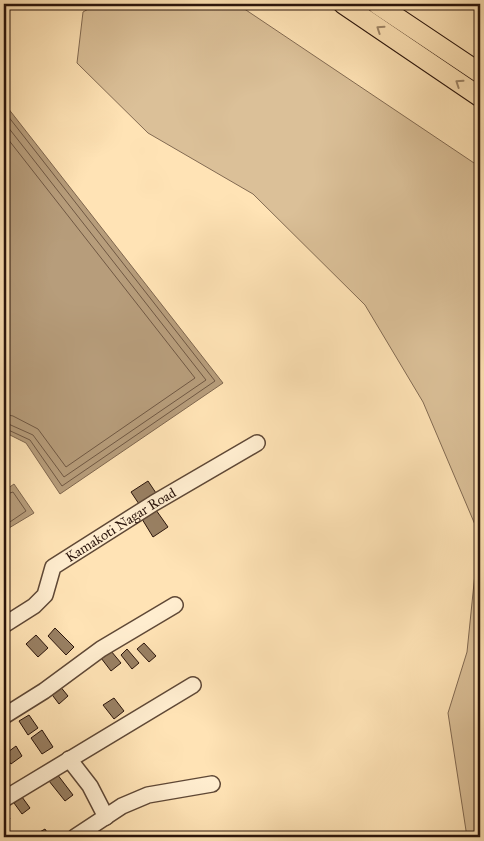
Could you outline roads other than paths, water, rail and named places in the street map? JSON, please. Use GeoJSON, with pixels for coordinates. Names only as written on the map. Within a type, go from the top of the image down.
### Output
{"type":"FeatureCollection","features":[{"type":"Feature","properties":{"kind":"main road"},"geometry":{"type":"LineString","coordinates":[[343,4],[480,97]]}},
{"type":"Feature","properties":{"kind":"main road"},"geometry":{"type":"LineString","coordinates":[[377,4],[480,73]]}},
{"type":"Feature","properties":{"kind":"street","name":"Kamakoti Nagar Road"},"geometry":{"type":"LineString","coordinates":[[4,625],[34,606],[45,595],[53,567],[154,503],[257,443]]}},
{"type":"Feature","properties":{"kind":"street"},"geometry":{"type":"LineString","coordinates":[[4,716],[44,691],[101,649],[174,605]]}},
{"type":"Feature","properties":{"kind":"street"},"geometry":{"type":"LineString","coordinates":[[4,799],[193,685]]}},
{"type":"Feature","properties":{"kind":"street"},"geometry":{"type":"LineString","coordinates":[[69,759],[90,786],[106,817]]}},
{"type":"Feature","properties":{"kind":"street"},"geometry":{"type":"LineString","coordinates":[[75,837],[122,806],[148,795],[212,784]]}},
{"type":"Feature","properties":{"kind":"water"},"geometry":{"type":"Polygon","coordinates":[[[4,103],[223,383],[60,494],[26,443],[4,432],[4,103]]]}},
{"type":"Feature","properties":{"kind":"water"},"geometry":{"type":"Polygon","coordinates":[[[14,484],[34,513],[4,531],[4,491],[14,484]]]}}]}
